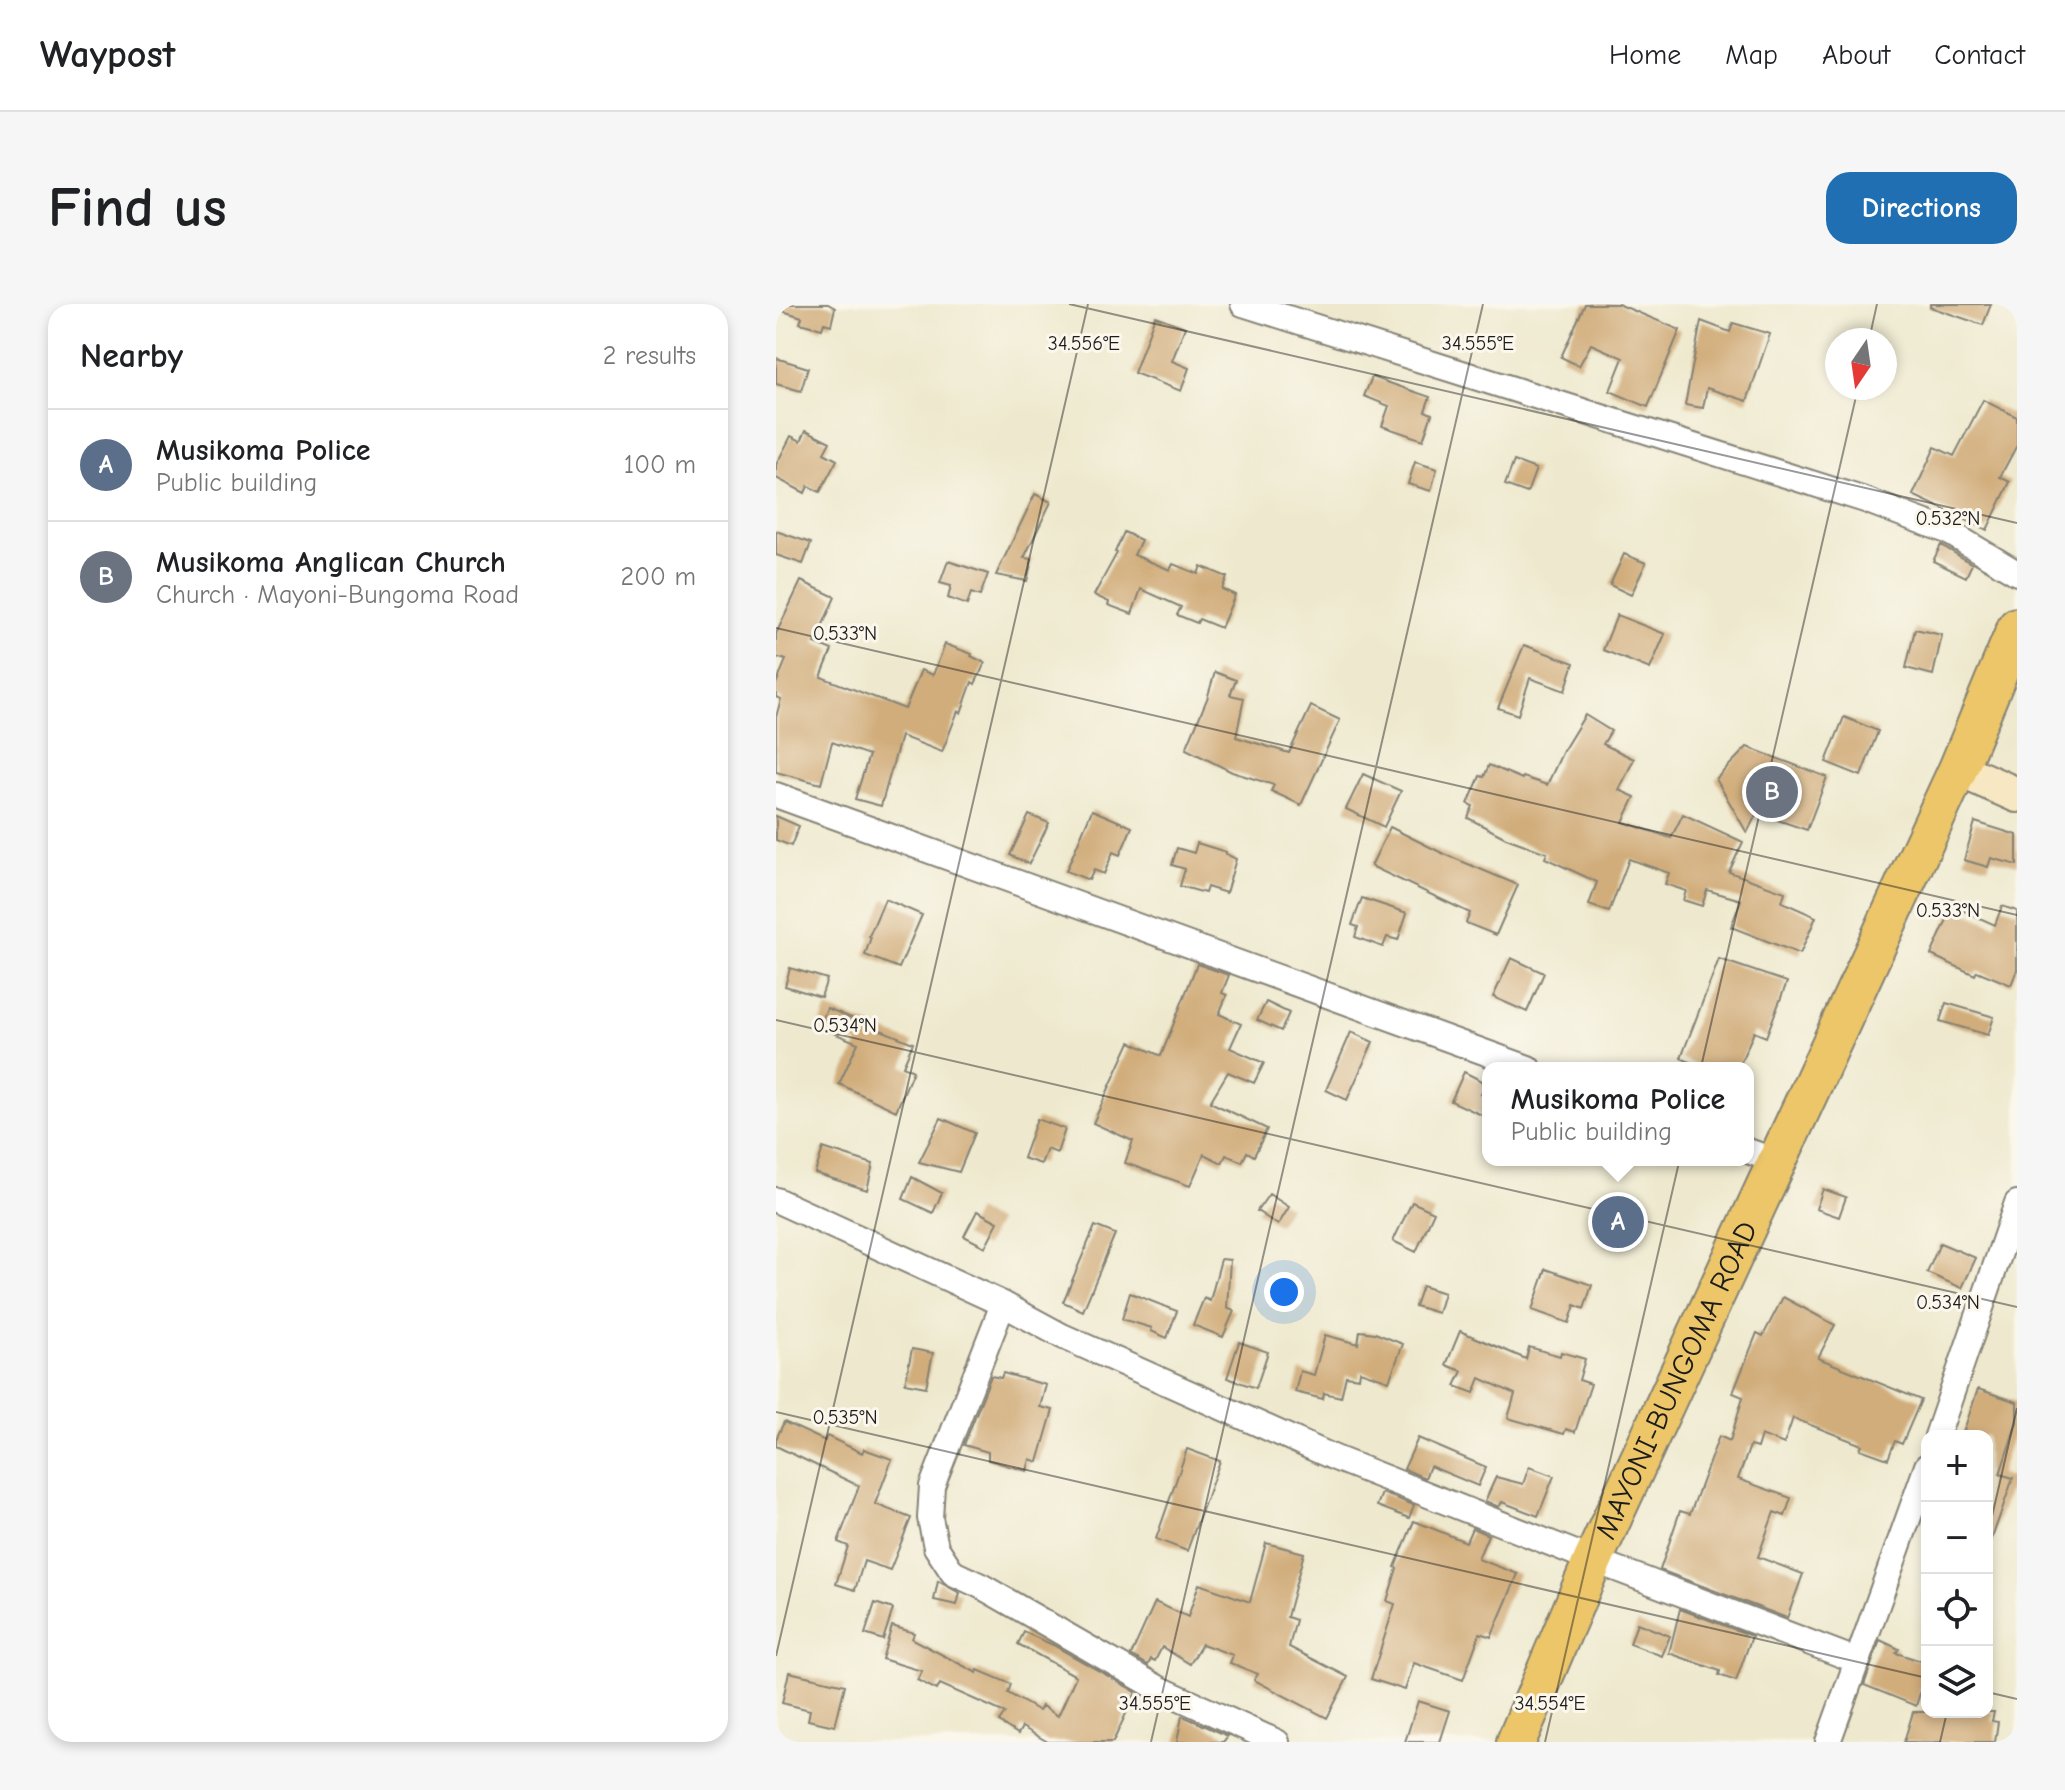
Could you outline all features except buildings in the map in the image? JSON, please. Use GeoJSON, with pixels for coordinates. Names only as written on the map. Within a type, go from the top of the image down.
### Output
{"type":"FeatureCollection","features":[{"type":"Feature","properties":{"kind":"main road","name":"MAYONI-BUNGOMA ROAD"},"geometry":{"type":"LineString","coordinates":[[1516,1742],[1762,1156],[1958,769],[2017,627]]}},
{"type":"Feature","properties":{"kind":"street"},"geometry":{"type":"LineString","coordinates":[[1243,304],[1865,500],[1947,531],[2017,573]]}},
{"type":"Feature","properties":{"kind":"street"},"geometry":{"type":"LineString","coordinates":[[1958,769],[2017,795]]}},
{"type":"Feature","properties":{"kind":"street"},"geometry":{"type":"LineString","coordinates":[[776,795],[1511,1062]]}},
{"type":"Feature","properties":{"kind":"street"},"geometry":{"type":"LineString","coordinates":[[776,1200],[1003,1304],[1062,1336],[1335,1458],[1858,1661]]}},
{"type":"Feature","properties":{"kind":"street"},"geometry":{"type":"LineString","coordinates":[[1939,1430],[2017,1203]]}},
{"type":"Feature","properties":{"kind":"street"},"geometry":{"type":"LineString","coordinates":[[1003,1304],[932,1486],[930,1518],[936,1547],[953,1573],[1158,1688],[1277,1742]]}},
{"type":"Feature","properties":{"kind":"street"},"geometry":{"type":"LineString","coordinates":[[1828,1742],[1921,1483]]}},
{"type":"Feature","properties":{"kind":"place","name":"Musikoma Anglican Church"},"geometry":{"type":"Point","coordinates":[1772,792]}},
{"type":"Feature","properties":{"kind":"place","name":"Musikoma Police"},"geometry":{"type":"Point","coordinates":[1618,1222]}}]}
